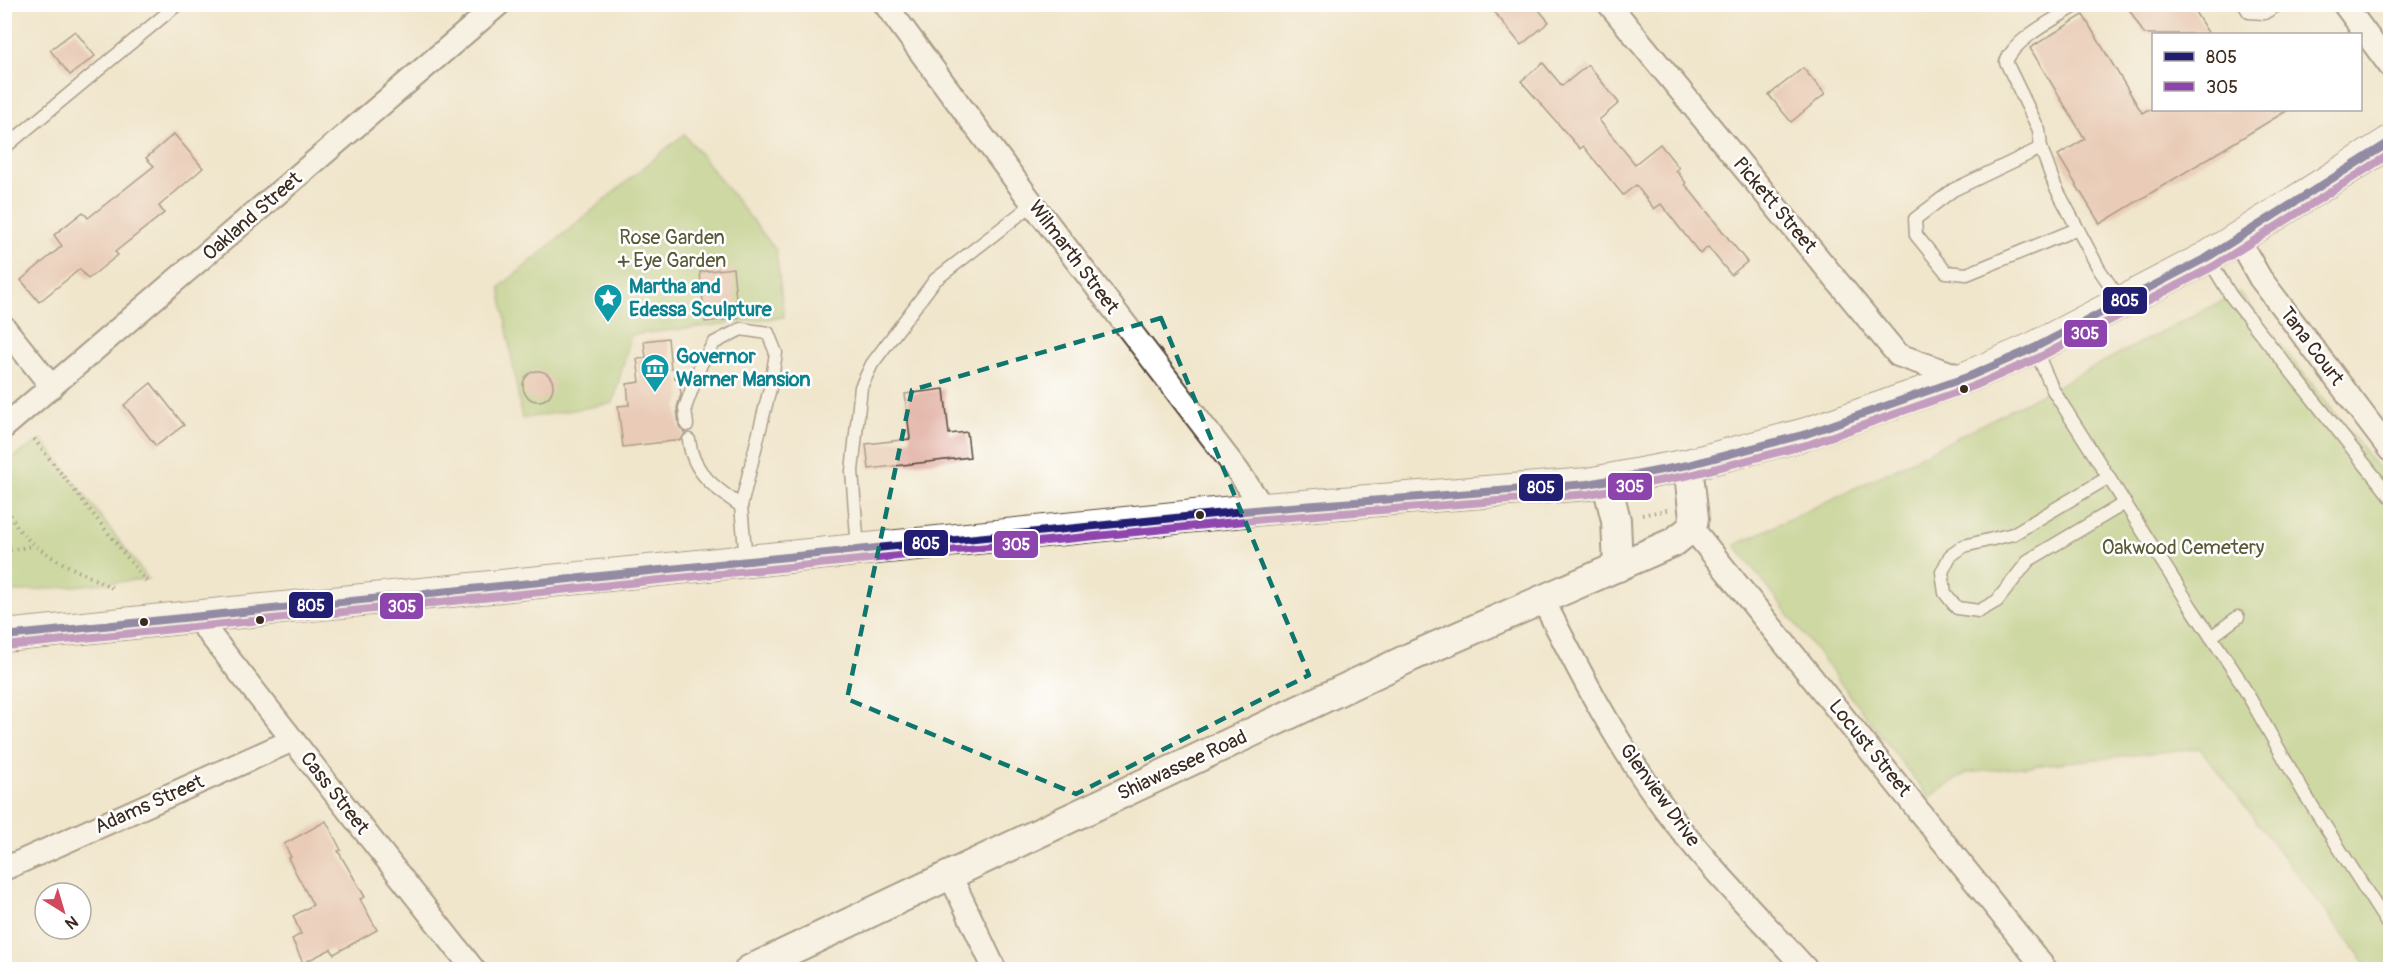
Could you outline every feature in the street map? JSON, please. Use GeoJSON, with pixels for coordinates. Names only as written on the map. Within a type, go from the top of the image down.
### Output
{"type":"FeatureCollection","features":[{"type":"Feature","properties":{"kind":"main road"},"geometry":{"type":"LineString","coordinates":[[4,636],[1264,509],[1588,484],[1688,465],[1806,434],[1961,377],[1971,376],[2034,348],[2208,257],[2391,142]]}},
{"type":"Feature","properties":{"kind":"street","name":"Oakland Street"},"geometry":{"type":"LineString","coordinates":[[4,427],[499,4]]}},
{"type":"Feature","properties":{"kind":"street","name":"Wilmarth Street"},"geometry":{"type":"LineString","coordinates":[[885,4],[1033,204],[1237,470],[1264,509]]}},
{"type":"Feature","properties":{"kind":"street","name":"Pickett Street"},"geometry":{"type":"LineString","coordinates":[[1610,4],[1899,355],[1961,377]]}},
{"type":"Feature","properties":{"kind":"street"},"geometry":{"type":"LineString","coordinates":[[2344,4],[2391,66]]}},
{"type":"Feature","properties":{"kind":"street","name":"Tana Court"},"geometry":{"type":"LineString","coordinates":[[2238,239],[2260,278],[2391,450]]}},
{"type":"Feature","properties":{"kind":"street"},"geometry":{"type":"LineString","coordinates":[[4,327],[52,387]]}},
{"type":"Feature","properties":{"kind":"street"},"geometry":{"type":"LineString","coordinates":[[1682,518],[1694,505],[1688,465]]}},
{"type":"Feature","properties":{"kind":"street"},"geometry":{"type":"LineString","coordinates":[[1606,480],[1616,520],[1618,567]]}},
{"type":"Feature","properties":{"kind":"street","name":"Shiawassee Road"},"geometry":{"type":"LineString","coordinates":[[749,969],[1411,657],[1674,542],[1682,518]]}},
{"type":"Feature","properties":{"kind":"street","name":"Locust Street"},"geometry":{"type":"LineString","coordinates":[[1682,518],[2046,969]]}},
{"type":"Feature","properties":{"kind":"street","name":"Glenview Drive"},"geometry":{"type":"LineString","coordinates":[[1543,600],[1604,717],[1662,806],[1711,865],[1807,969]]}},
{"type":"Feature","properties":{"kind":"street","name":"Cass Street"},"geometry":{"type":"LineString","coordinates":[[196,616],[474,969]]}},
{"type":"Feature","properties":{"kind":"street","name":"Adams Street"},"geometry":{"type":"LineString","coordinates":[[4,869],[293,740]]}},
{"type":"Feature","properties":{"kind":"street"},"geometry":{"type":"LineString","coordinates":[[950,875],[995,969]]}},
{"type":"Feature","properties":{"kind":"lane"},"geometry":{"type":"LineString","coordinates":[[4,148],[178,4]]}},
{"type":"Feature","properties":{"kind":"lane"},"geometry":{"type":"LineString","coordinates":[[2079,4],[2034,32],[2008,55],[2006,62],[2039,130],[2041,148],[2055,186],[2099,269],[2122,302]]}},
{"type":"Feature","properties":{"kind":"lane"},"geometry":{"type":"LineString","coordinates":[[2244,4],[2249,12],[2264,13],[2279,4]]}},
{"type":"Feature","properties":{"kind":"lane"},"geometry":{"type":"LineString","coordinates":[[2041,148],[1953,190],[1915,219],[1916,235],[1946,272],[1967,274],[2077,229]]}},
{"type":"Feature","properties":{"kind":"lane"},"geometry":{"type":"LineString","coordinates":[[858,550],[852,471],[861,387],[872,364],[935,280],[1033,204]]}},
{"type":"Feature","properties":{"kind":"lane"},"geometry":{"type":"LineString","coordinates":[[2208,257],[2231,296],[2391,496]]}},
{"type":"Feature","properties":{"kind":"lane"},"geometry":{"type":"LineString","coordinates":[[687,425],[685,408],[701,364],[714,343],[741,329],[768,333],[776,352],[771,384],[741,506],[746,561]]}},
{"type":"Feature","properties":{"kind":"lane"},"geometry":{"type":"LineString","coordinates":[[2034,348],[2053,390],[2236,674],[2304,793],[2391,928]]}},
{"type":"Feature","properties":{"kind":"lane"},"geometry":{"type":"LineString","coordinates":[[688,440],[696,467],[718,490],[741,506]]}},
{"type":"Feature","properties":{"kind":"lane"},"geometry":{"type":"LineString","coordinates":[[2109,477],[2013,534],[1964,546],[1950,556],[1942,572],[1945,593],[1957,608],[1979,612],[1997,601],[2029,560],[2125,503]]}},
{"type":"Feature","properties":{"kind":"lane"},"geometry":{"type":"LineString","coordinates":[[2211,637],[2238,617]]}},
{"type":"Feature","properties":{"kind":"path"},"geometry":{"type":"LineString","coordinates":[[34,439],[149,585]]}},
{"type":"Feature","properties":{"kind":"path"},"geometry":{"type":"LineString","coordinates":[[4,467],[9,511],[33,546],[114,589]]}},
{"type":"Feature","properties":{"kind":"path"},"geometry":{"type":"LineString","coordinates":[[4,516],[9,511]]}},
{"type":"Feature","properties":{"kind":"path"},"geometry":{"type":"LineString","coordinates":[[1640,515],[1682,518]]}},
{"type":"Feature","properties":{"kind":"path"},"geometry":{"type":"LineString","coordinates":[[4,551],[33,546]]}},
{"type":"Feature","properties":{"kind":"highlighted area"},"geometry":{"type":"Polygon","coordinates":[[[1161,318],[1309,675],[1076,794],[847,699],[912,390],[1161,318]]]}},
{"type":"Feature","properties":{"kind":"green space","name":"Rose Garden + Eye Garden"},"geometry":{"type":"Polygon","coordinates":[[[684,134],[776,250],[784,317],[631,335],[613,403],[522,419],[500,287],[684,134]]]}},
{"type":"Feature","properties":{"kind":"green space","name":"Oakwood Cemetery"},"geometry":{"type":"Polygon","coordinates":[[[2239,292],[2390,483],[2390,969],[2370,969],[2200,748],[1966,773],[1929,798],[1735,545],[1897,468],[2239,292]]]}},
{"type":"Feature","properties":{"kind":"green space"},"geometry":{"type":"Polygon","coordinates":[[[42,439],[148,579],[5,593],[5,463],[42,439]]]}},
{"type":"Feature","properties":{"kind":"building"},"geometry":{"type":"Polygon","coordinates":[[[1488,4],[1534,4],[1549,22],[1521,45],[1488,4]]]}},
{"type":"Feature","properties":{"kind":"building"},"geometry":{"type":"Polygon","coordinates":[[[2126,4],[2190,4],[2208,33],[2152,33],[2144,34],[2126,4]]]}},
{"type":"Feature","properties":{"kind":"building"},"geometry":{"type":"Polygon","coordinates":[[[2083,15],[2142,113],[2147,110],[2286,111],[2100,224],[2058,155],[2085,139],[2030,48],[2083,15]]]}},
{"type":"Feature","properties":{"kind":"building"},"geometry":{"type":"Polygon","coordinates":[[[75,31],[95,56],[70,75],[50,50],[75,31]]]}},
{"type":"Feature","properties":{"kind":"building"},"geometry":{"type":"Polygon","coordinates":[[[1543,63],[1562,86],[1588,65],[1619,103],[1599,120],[1635,164],[1660,144],[1679,168],[1676,170],[1685,184],[1747,262],[1731,275],[1708,247],[1700,254],[1661,204],[1654,209],[1636,185],[1623,195],[1583,146],[1580,149],[1521,81],[1543,63]]]}},
{"type":"Feature","properties":{"kind":"building"},"geometry":{"type":"Polygon","coordinates":[[[1803,68],[1825,94],[1791,122],[1769,95],[1803,68]]]}},
{"type":"Feature","properties":{"kind":"building"},"geometry":{"type":"Polygon","coordinates":[[[174,134],[203,168],[159,206],[164,213],[115,252],[118,255],[88,279],[80,269],[39,302],[21,280],[62,246],[54,235],[83,212],[88,218],[154,166],[146,158],[174,134]]]}},
{"type":"Feature","properties":{"kind":"building"},"geometry":{"type":"Polygon","coordinates":[[[733,268],[738,318],[705,322],[700,272],[733,268]]]}},
{"type":"Feature","properties":{"kind":"building","name":"Governor Warner Mansion"},"geometry":{"type":"Polygon","coordinates":[[[668,338],[671,369],[674,368],[675,378],[679,378],[681,394],[677,408],[679,426],[685,433],[681,440],[623,447],[618,406],[629,405],[627,384],[640,382],[637,359],[646,358],[644,341],[668,338]]]}},
{"type":"Feature","properties":{"kind":"building"},"geometry":{"type":"Polygon","coordinates":[[[538,371],[549,375],[553,386],[549,397],[538,401],[527,397],[523,386],[527,375],[538,371]]]}},
{"type":"Feature","properties":{"kind":"building"},"geometry":{"type":"Polygon","coordinates":[[[151,383],[184,425],[156,446],[124,405],[151,383]]]}},
{"type":"Feature","properties":{"kind":"building"},"geometry":{"type":"Polygon","coordinates":[[[944,389],[949,434],[967,432],[970,457],[869,469],[866,444],[910,439],[905,394],[944,389]]]}},
{"type":"Feature","properties":{"kind":"building"},"geometry":{"type":"Polygon","coordinates":[[[326,821],[341,850],[338,851],[365,897],[360,899],[377,930],[334,954],[331,949],[303,963],[292,939],[301,934],[293,916],[313,905],[288,858],[291,857],[284,844],[326,821]]]}},
{"type":"Feature","properties":{"kind":"transit line","name":"805"},"geometry":{"type":"LineString","coordinates":[[4,636],[1264,509],[1588,484],[1688,465],[1806,434],[1970,376],[2034,348],[2208,257],[2390,142]]}},
{"type":"Feature","properties":{"kind":"transit line","name":"305"},"geometry":{"type":"LineString","coordinates":[[5,646],[1265,519],[1589,494],[1690,475],[1810,444],[1974,386],[2038,358],[2214,266],[2390,154]]}},
{"type":"Feature","properties":{"kind":"place","name":"Martha and Edessa Sculpture"},"geometry":{"type":"Point","coordinates":[608,324]}},
{"type":"Feature","properties":{"kind":"place","name":"Governor Warner Mansion"},"geometry":{"type":"Point","coordinates":[655,394]}}]}
